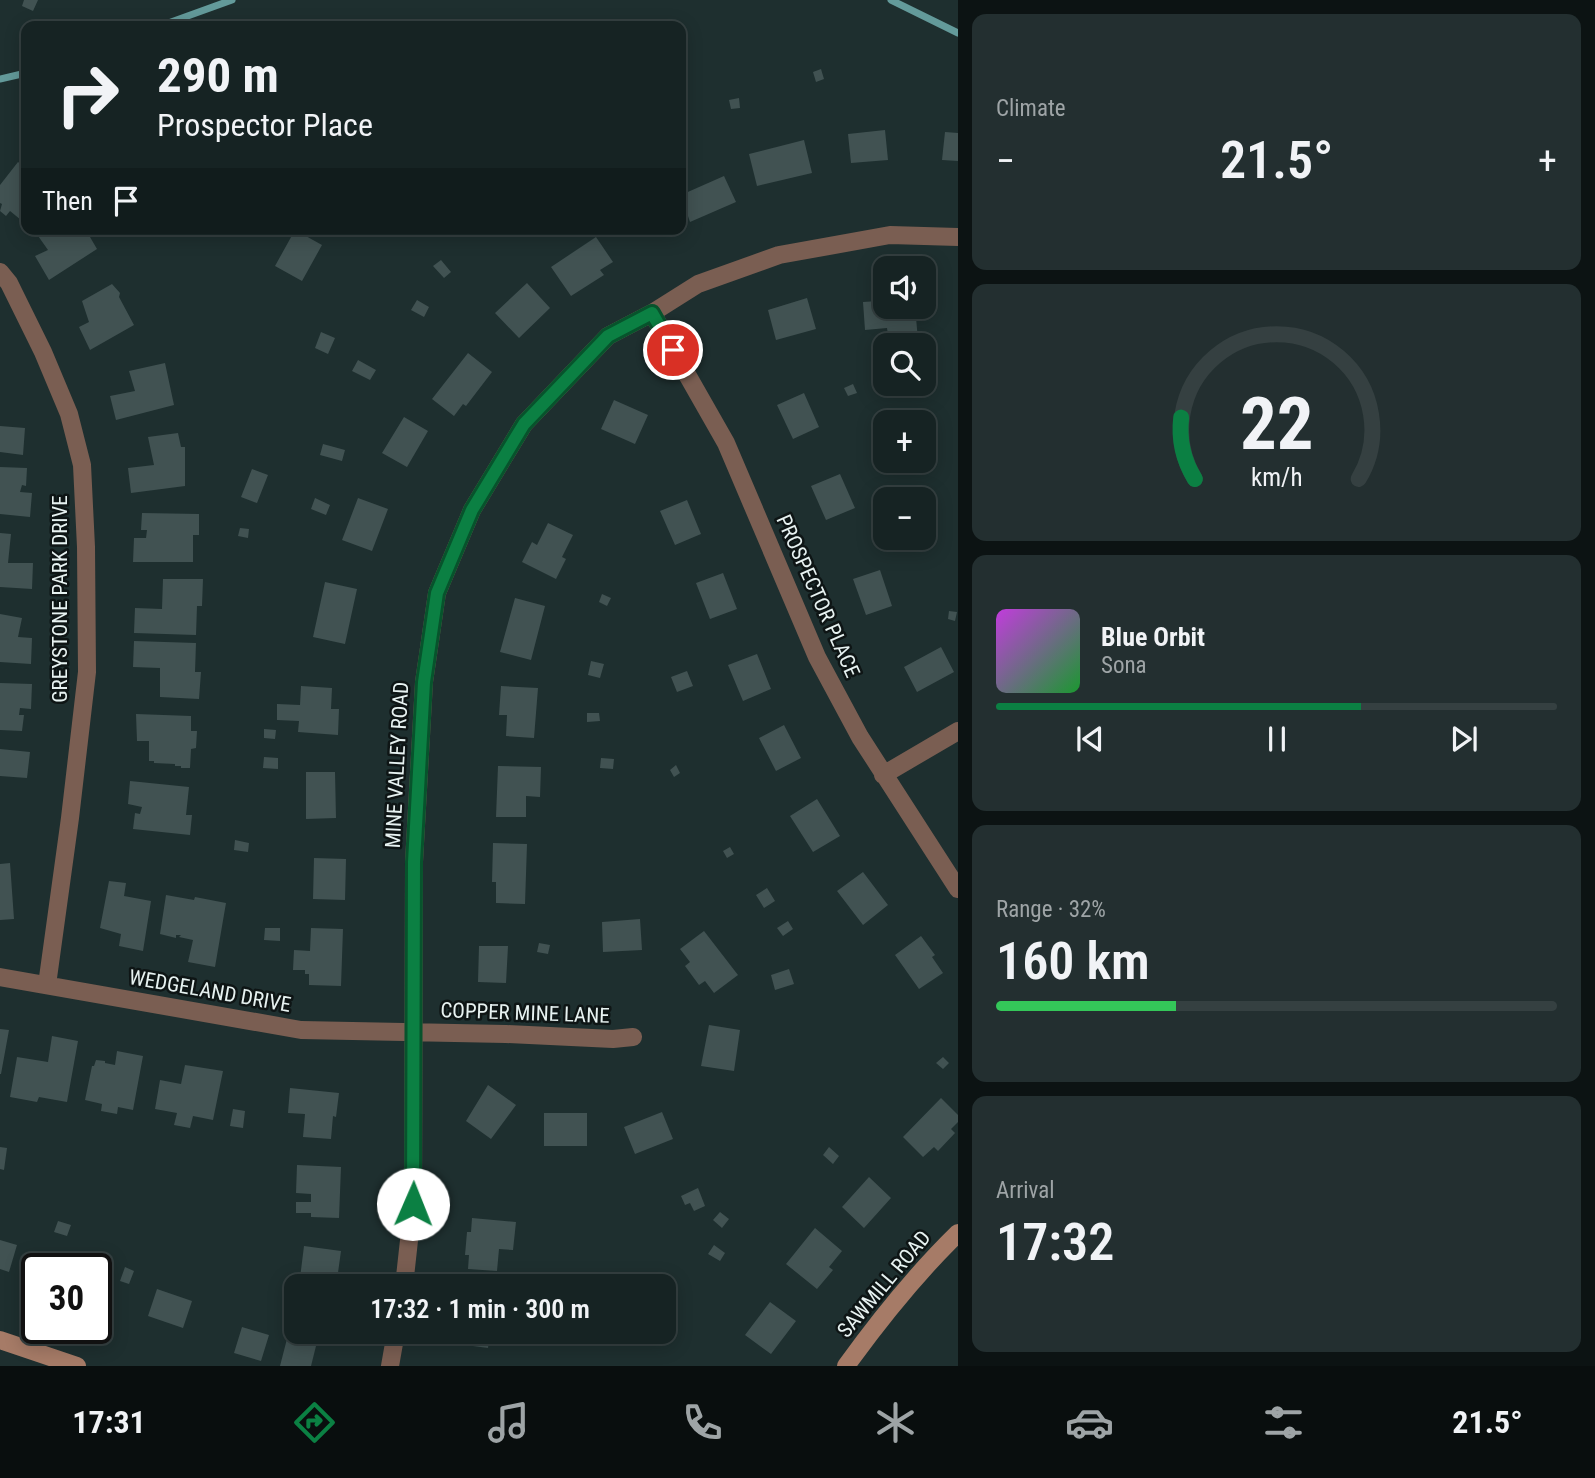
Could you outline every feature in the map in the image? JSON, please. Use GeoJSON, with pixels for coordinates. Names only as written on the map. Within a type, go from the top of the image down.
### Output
{"type":"FeatureCollection","features":[{"type":"Feature","properties":{"kind":"street","name":"MINE VALLEY ROAD"},"geometry":{"type":"LineString","coordinates":[[405,1274],[413,1204],[414,862],[424,682],[437,593],[472,510],[524,424],[608,336],[698,285],[779,255],[890,235],[958,237]]}},
{"type":"Feature","properties":{"kind":"street","name":"GREYSTONE PARK DRIVE"},"geometry":{"type":"LineString","coordinates":[[0,272],[14,295],[69,414],[82,465],[87,672],[47,985]]}},
{"type":"Feature","properties":{"kind":"street","name":"PROSPECTOR PLACE"},"geometry":{"type":"LineString","coordinates":[[652,313],[726,443],[817,657],[883,775],[958,889]]}},
{"type":"Feature","properties":{"kind":"street"},"geometry":{"type":"LineString","coordinates":[[883,775],[958,731]]}},
{"type":"Feature","properties":{"kind":"street","name":"WEDGELAND DRIVE"},"geometry":{"type":"LineString","coordinates":[[0,977],[301,1030],[415,1033]]}},
{"type":"Feature","properties":{"kind":"street","name":"COPPER MINE LANE"},"geometry":{"type":"LineString","coordinates":[[415,1033],[613,1039],[633,1037]]}},
{"type":"Feature","properties":{"kind":"street","name":"SAWMILL ROAD"},"geometry":{"type":"LineString","coordinates":[[845,1366],[935,1255],[958,1233]]}},
{"type":"Feature","properties":{"kind":"street"},"geometry":{"type":"LineString","coordinates":[[0,1340],[77,1366]]}},
{"type":"Feature","properties":{"kind":"street"},"geometry":{"type":"LineString","coordinates":[[390,1366],[394,1344]]}},
{"type":"Feature","properties":{"kind":"building"},"geometry":{"type":"Polygon","coordinates":[[[24,0],[38,0],[33,11],[22,6],[24,0]]]}},
{"type":"Feature","properties":{"kind":"building"},"geometry":{"type":"Polygon","coordinates":[[[821,69],[824,79],[816,82],[813,72],[821,69]]]}},
{"type":"Feature","properties":{"kind":"building"},"geometry":{"type":"Polygon","coordinates":[[[739,98],[740,108],[731,109],[729,100],[739,98]]]}},
{"type":"Feature","properties":{"kind":"building"},"geometry":{"type":"Polygon","coordinates":[[[885,130],[888,160],[851,163],[848,134],[885,130]]]}},
{"type":"Feature","properties":{"kind":"building"},"geometry":{"type":"Polygon","coordinates":[[[945,132],[958,133],[958,161],[942,160],[945,132]]]}},
{"type":"Feature","properties":{"kind":"building"},"geometry":{"type":"Polygon","coordinates":[[[804,140],[812,173],[757,186],[749,154],[804,140]]]}},
{"type":"Feature","properties":{"kind":"building"},"geometry":{"type":"Polygon","coordinates":[[[18,162],[21,164],[21,220],[10,211],[6,216],[0,211],[0,185],[18,162]]]}},
{"type":"Feature","properties":{"kind":"building"},"geometry":{"type":"Polygon","coordinates":[[[724,176],[736,202],[690,222],[686,210],[686,193],[724,176]]]}},
{"type":"Feature","properties":{"kind":"building"},"geometry":{"type":"Polygon","coordinates":[[[37,235],[92,235],[90,237],[97,249],[49,280],[35,256],[48,250],[37,235]]]}},
{"type":"Feature","properties":{"kind":"building"},"geometry":{"type":"Polygon","coordinates":[[[292,235],[304,235],[322,245],[302,281],[275,266],[292,235]]]}},
{"type":"Feature","properties":{"kind":"building"},"geometry":{"type":"Polygon","coordinates":[[[596,237],[613,262],[600,270],[604,275],[571,296],[551,267],[596,237]]]}},
{"type":"Feature","properties":{"kind":"building"},"geometry":{"type":"Polygon","coordinates":[[[441,260],[451,272],[444,278],[433,266],[441,260]]]}},
{"type":"Feature","properties":{"kind":"building"},"geometry":{"type":"Polygon","coordinates":[[[527,283],[550,308],[519,338],[495,313],[527,283]]]}},
{"type":"Feature","properties":{"kind":"building"},"geometry":{"type":"Polygon","coordinates":[[[112,284],[120,293],[119,297],[134,325],[90,350],[79,327],[89,322],[82,301],[112,284]]]}},
{"type":"Feature","properties":{"kind":"building"},"geometry":{"type":"Polygon","coordinates":[[[807,298],[816,329],[776,340],[768,310],[807,298]]]}},
{"type":"Feature","properties":{"kind":"building"},"geometry":{"type":"Polygon","coordinates":[[[417,300],[429,307],[424,317],[411,310],[417,300]]]}},
{"type":"Feature","properties":{"kind":"building"},"geometry":{"type":"Polygon","coordinates":[[[873,301],[873,319],[916,319],[917,333],[888,333],[887,328],[865,330],[863,302],[873,301]]]}},
{"type":"Feature","properties":{"kind":"building"},"geometry":{"type":"Polygon","coordinates":[[[321,332],[335,338],[328,354],[315,348],[321,332]]]}},
{"type":"Feature","properties":{"kind":"building"},"geometry":{"type":"Polygon","coordinates":[[[468,353],[492,372],[466,406],[463,404],[454,416],[432,399],[468,353]]]}},
{"type":"Feature","properties":{"kind":"building"},"geometry":{"type":"Polygon","coordinates":[[[358,360],[376,370],[370,380],[352,371],[358,360]]]}},
{"type":"Feature","properties":{"kind":"building"},"geometry":{"type":"Polygon","coordinates":[[[165,363],[174,405],[116,420],[110,396],[135,391],[129,371],[165,363]]]}},
{"type":"Feature","properties":{"kind":"building"},"geometry":{"type":"Polygon","coordinates":[[[853,384],[857,393],[848,396],[844,388],[853,384]]]}},
{"type":"Feature","properties":{"kind":"building"},"geometry":{"type":"Polygon","coordinates":[[[804,393],[819,427],[793,439],[777,405],[804,393]]]}},
{"type":"Feature","properties":{"kind":"building"},"geometry":{"type":"Polygon","coordinates":[[[614,400],[648,415],[635,444],[601,429],[614,400]]]}},
{"type":"Feature","properties":{"kind":"building"},"geometry":{"type":"Polygon","coordinates":[[[404,417],[428,431],[407,467],[382,453],[404,417]]]}},
{"type":"Feature","properties":{"kind":"building"},"geometry":{"type":"Polygon","coordinates":[[[0,426],[25,428],[23,455],[0,452],[0,426]]]}},
{"type":"Feature","properties":{"kind":"building"},"geometry":{"type":"Polygon","coordinates":[[[178,433],[181,447],[185,447],[185,486],[131,493],[128,468],[154,465],[148,437],[178,433]]]}},
{"type":"Feature","properties":{"kind":"building"},"geometry":{"type":"Polygon","coordinates":[[[323,444],[345,450],[342,461],[320,455],[323,444]]]}},
{"type":"Feature","properties":{"kind":"building"},"geometry":{"type":"Polygon","coordinates":[[[0,467],[27,468],[26,486],[22,485],[20,492],[32,493],[30,517],[0,514],[0,467]]]}},
{"type":"Feature","properties":{"kind":"building"},"geometry":{"type":"Polygon","coordinates":[[[252,469],[268,475],[257,503],[241,497],[252,469]]]}},
{"type":"Feature","properties":{"kind":"building"},"geometry":{"type":"Polygon","coordinates":[[[840,474],[855,508],[826,520],[811,486],[840,474]]]}},
{"type":"Feature","properties":{"kind":"building"},"geometry":{"type":"Polygon","coordinates":[[[315,498],[330,505],[326,515],[311,509],[315,498]]]}},
{"type":"Feature","properties":{"kind":"building"},"geometry":{"type":"Polygon","coordinates":[[[358,498],[388,509],[372,551],[342,540],[358,498]]]}},
{"type":"Feature","properties":{"kind":"building"},"geometry":{"type":"Polygon","coordinates":[[[687,500],[701,534],[675,545],[660,511],[687,500]]]}},
{"type":"Feature","properties":{"kind":"building"},"geometry":{"type":"Polygon","coordinates":[[[142,513],[199,514],[199,535],[193,535],[193,562],[133,562],[134,538],[146,538],[147,530],[141,530],[142,513]]]}},
{"type":"Feature","properties":{"kind":"building"},"geometry":{"type":"Polygon","coordinates":[[[548,523],[573,535],[562,557],[566,559],[556,579],[522,562],[532,542],[537,545],[548,523]]]}},
{"type":"Feature","properties":{"kind":"building"},"geometry":{"type":"Polygon","coordinates":[[[240,528],[249,529],[248,538],[238,536],[240,528]]]}},
{"type":"Feature","properties":{"kind":"building"},"geometry":{"type":"Polygon","coordinates":[[[0,533],[11,534],[8,563],[33,563],[32,589],[0,587],[0,533]]]}},
{"type":"Feature","properties":{"kind":"building"},"geometry":{"type":"Polygon","coordinates":[[[880,570],[892,606],[866,615],[853,579],[880,570]]]}},
{"type":"Feature","properties":{"kind":"building"},"geometry":{"type":"Polygon","coordinates":[[[723,573],[737,609],[710,619],[696,583],[723,573]]]}},
{"type":"Feature","properties":{"kind":"building"},"geometry":{"type":"Polygon","coordinates":[[[163,579],[203,579],[202,606],[197,606],[196,635],[134,633],[135,608],[162,609],[163,579]]]}},
{"type":"Feature","properties":{"kind":"building"},"geometry":{"type":"Polygon","coordinates":[[[325,582],[357,589],[345,644],[313,637],[325,582]]]}},
{"type":"Feature","properties":{"kind":"building"},"geometry":{"type":"Polygon","coordinates":[[[602,594],[611,598],[607,606],[599,602],[602,594]]]}},
{"type":"Feature","properties":{"kind":"building"},"geometry":{"type":"Polygon","coordinates":[[[515,598],[545,606],[531,660],[500,652],[515,598]]]}},
{"type":"Feature","properties":{"kind":"building"},"geometry":{"type":"Polygon","coordinates":[[[949,611],[957,612],[955,621],[948,619],[949,611]]]}},
{"type":"Feature","properties":{"kind":"building"},"geometry":{"type":"Polygon","coordinates":[[[0,614],[22,618],[18,637],[32,638],[31,664],[0,662],[0,614]]]}},
{"type":"Feature","properties":{"kind":"building"},"geometry":{"type":"Polygon","coordinates":[[[134,641],[196,643],[195,672],[201,672],[199,699],[160,697],[160,668],[133,667],[134,641]]]}},
{"type":"Feature","properties":{"kind":"building"},"geometry":{"type":"Polygon","coordinates":[[[941,647],[954,672],[917,692],[904,667],[941,647]]]}},
{"type":"Feature","properties":{"kind":"building"},"geometry":{"type":"Polygon","coordinates":[[[757,654],[771,689],[743,701],[728,665],[757,654]]]}},
{"type":"Feature","properties":{"kind":"building"},"geometry":{"type":"Polygon","coordinates":[[[591,661],[604,664],[600,678],[588,675],[591,661]]]}},
{"type":"Feature","properties":{"kind":"building"},"geometry":{"type":"Polygon","coordinates":[[[687,671],[693,686],[677,692],[671,677],[687,671]]]}},
{"type":"Feature","properties":{"kind":"building"},"geometry":{"type":"Polygon","coordinates":[[[0,683],[32,684],[31,709],[20,708],[19,715],[24,715],[22,731],[0,730],[0,683]]]}},
{"type":"Feature","properties":{"kind":"building"},"geometry":{"type":"Polygon","coordinates":[[[301,686],[332,688],[331,709],[339,709],[338,735],[298,732],[299,721],[277,720],[277,704],[300,705],[301,686]]]}},
{"type":"Feature","properties":{"kind":"building"},"geometry":{"type":"Polygon","coordinates":[[[501,686],[538,688],[534,738],[506,736],[507,715],[499,715],[501,686]]]}},
{"type":"Feature","properties":{"kind":"building"},"geometry":{"type":"Polygon","coordinates":[[[587,713],[599,713],[600,721],[587,722],[587,713]]]}},
{"type":"Feature","properties":{"kind":"building"},"geometry":{"type":"Polygon","coordinates":[[[136,714],[191,716],[191,731],[197,731],[196,748],[191,749],[190,768],[149,761],[149,741],[137,741],[136,714]]]}},
{"type":"Feature","properties":{"kind":"building"},"geometry":{"type":"Polygon","coordinates":[[[784,725],[801,758],[776,771],[759,738],[784,725]]]}},
{"type":"Feature","properties":{"kind":"building"},"geometry":{"type":"Polygon","coordinates":[[[264,729],[276,730],[275,739],[264,738],[264,729]]]}},
{"type":"Feature","properties":{"kind":"building"},"geometry":{"type":"Polygon","coordinates":[[[0,749],[30,752],[27,778],[0,776],[0,749]]]}},
{"type":"Feature","properties":{"kind":"building"},"geometry":{"type":"Polygon","coordinates":[[[264,757],[278,758],[278,769],[263,768],[264,757]]]}},
{"type":"Feature","properties":{"kind":"building"},"geometry":{"type":"Polygon","coordinates":[[[601,758],[614,759],[613,769],[600,768],[601,758]]]}},
{"type":"Feature","properties":{"kind":"building"},"geometry":{"type":"Polygon","coordinates":[[[676,765],[680,773],[674,777],[670,770],[676,765]]]}},
{"type":"Feature","properties":{"kind":"building"},"geometry":{"type":"Polygon","coordinates":[[[498,766],[541,767],[540,797],[526,796],[526,817],[496,817],[498,766]]]}},
{"type":"Feature","properties":{"kind":"building"},"geometry":{"type":"Polygon","coordinates":[[[306,772],[335,772],[336,818],[306,819],[306,772]]]}},
{"type":"Feature","properties":{"kind":"building"},"geometry":{"type":"Polygon","coordinates":[[[130,781],[189,787],[186,815],[192,815],[190,835],[133,829],[135,813],[140,814],[142,807],[128,804],[130,781]]]}},
{"type":"Feature","properties":{"kind":"building"},"geometry":{"type":"Polygon","coordinates":[[[817,799],[840,836],[813,852],[790,816],[817,799]]]}},
{"type":"Feature","properties":{"kind":"building"},"geometry":{"type":"Polygon","coordinates":[[[235,840],[249,843],[248,852],[234,850],[235,840]]]}},
{"type":"Feature","properties":{"kind":"building"},"geometry":{"type":"Polygon","coordinates":[[[493,843],[527,844],[525,904],[496,903],[496,882],[492,882],[493,843]]]}},
{"type":"Feature","properties":{"kind":"building"},"geometry":{"type":"Polygon","coordinates":[[[730,847],[734,854],[727,858],[723,851],[730,847]]]}},
{"type":"Feature","properties":{"kind":"building"},"geometry":{"type":"Polygon","coordinates":[[[314,858],[346,859],[345,900],[313,899],[314,858]]]}},
{"type":"Feature","properties":{"kind":"building"},"geometry":{"type":"Polygon","coordinates":[[[10,863],[14,919],[0,920],[0,864],[10,863]]]}},
{"type":"Feature","properties":{"kind":"building"},"geometry":{"type":"Polygon","coordinates":[[[863,872],[888,905],[863,925],[837,891],[863,872]]]}},
{"type":"Feature","properties":{"kind":"building"},"geometry":{"type":"Polygon","coordinates":[[[109,881],[126,883],[124,896],[151,901],[143,951],[119,946],[121,934],[100,928],[109,881]]]}},
{"type":"Feature","properties":{"kind":"building"},"geometry":{"type":"Polygon","coordinates":[[[767,888],[775,901],[764,908],[756,895],[767,888]]]}},
{"type":"Feature","properties":{"kind":"building"},"geometry":{"type":"Polygon","coordinates":[[[166,895],[226,903],[215,967],[188,962],[193,940],[179,937],[181,935],[176,935],[176,938],[160,934],[166,895]]]}},
{"type":"Feature","properties":{"kind":"building"},"geometry":{"type":"Polygon","coordinates":[[[640,919],[642,950],[603,952],[602,922],[640,919]]]}},
{"type":"Feature","properties":{"kind":"building"},"geometry":{"type":"Polygon","coordinates":[[[788,921],[793,929],[783,936],[777,928],[788,921]]]}},
{"type":"Feature","properties":{"kind":"building"},"geometry":{"type":"Polygon","coordinates":[[[265,928],[280,928],[280,941],[264,940],[265,928]]]}},
{"type":"Feature","properties":{"kind":"building"},"geometry":{"type":"Polygon","coordinates":[[[311,928],[343,929],[341,986],[309,985],[309,974],[305,974],[305,970],[293,970],[294,950],[310,951],[311,928]]]}},
{"type":"Feature","properties":{"kind":"building"},"geometry":{"type":"Polygon","coordinates":[[[704,931],[738,975],[714,993],[705,981],[699,985],[685,966],[690,962],[680,949],[704,931]]]}},
{"type":"Feature","properties":{"kind":"building"},"geometry":{"type":"Polygon","coordinates":[[[921,936],[935,955],[932,957],[943,973],[919,989],[895,955],[921,936]]]}},
{"type":"Feature","properties":{"kind":"building"},"geometry":{"type":"Polygon","coordinates":[[[539,943],[550,945],[548,954],[537,952],[539,943]]]}},
{"type":"Feature","properties":{"kind":"building"},"geometry":{"type":"Polygon","coordinates":[[[479,946],[508,946],[506,983],[478,982],[479,946]]]}},
{"type":"Feature","properties":{"kind":"building"},"geometry":{"type":"Polygon","coordinates":[[[789,969],[794,984],[775,990],[771,975],[789,969]]]}},
{"type":"Feature","properties":{"kind":"building"},"geometry":{"type":"Polygon","coordinates":[[[709,1025],[740,1030],[734,1071],[701,1066],[709,1025]]]}},
{"type":"Feature","properties":{"kind":"building"},"geometry":{"type":"Polygon","coordinates":[[[0,1029],[9,1030],[1,1074],[0,1074],[0,1029]]]}},
{"type":"Feature","properties":{"kind":"building"},"geometry":{"type":"Polygon","coordinates":[[[52,1036],[78,1041],[67,1102],[39,1097],[37,1102],[10,1097],[17,1057],[48,1062],[52,1036]]]}},
{"type":"Feature","properties":{"kind":"building"},"geometry":{"type":"Polygon","coordinates":[[[117,1051],[143,1056],[133,1110],[118,1107],[117,1114],[101,1111],[102,1104],[85,1100],[92,1066],[96,1060],[115,1065],[117,1051]]]}},
{"type":"Feature","properties":{"kind":"building"},"geometry":{"type":"Polygon","coordinates":[[[943,1057],[949,1063],[943,1069],[936,1063],[943,1057]]]}},
{"type":"Feature","properties":{"kind":"building"},"geometry":{"type":"Polygon","coordinates":[[[185,1065],[223,1071],[213,1120],[193,1116],[190,1128],[174,1125],[177,1113],[155,1109],[160,1080],[181,1084],[185,1065]]]}},
{"type":"Feature","properties":{"kind":"building"},"geometry":{"type":"Polygon","coordinates":[[[488,1085],[516,1105],[491,1139],[466,1121],[488,1085]]]}},
{"type":"Feature","properties":{"kind":"building"},"geometry":{"type":"Polygon","coordinates":[[[290,1088],[339,1093],[331,1139],[303,1137],[305,1114],[288,1113],[290,1088]]]}},
{"type":"Feature","properties":{"kind":"building"},"geometry":{"type":"Polygon","coordinates":[[[941,1098],[958,1115],[958,1122],[951,1129],[955,1133],[938,1151],[934,1147],[923,1157],[903,1137],[941,1098]]]}},
{"type":"Feature","properties":{"kind":"building"},"geometry":{"type":"Polygon","coordinates":[[[233,1109],[245,1111],[243,1128],[230,1126],[233,1109]]]}},
{"type":"Feature","properties":{"kind":"building"},"geometry":{"type":"Polygon","coordinates":[[[662,1112],[673,1139],[635,1154],[624,1127],[662,1112]]]}},
{"type":"Feature","properties":{"kind":"building"},"geometry":{"type":"Polygon","coordinates":[[[544,1113],[587,1113],[587,1146],[544,1146],[544,1113]]]}},
{"type":"Feature","properties":{"kind":"building"},"geometry":{"type":"Polygon","coordinates":[[[0,1147],[7,1148],[4,1170],[0,1169],[0,1147]]]}},
{"type":"Feature","properties":{"kind":"building"},"geometry":{"type":"Polygon","coordinates":[[[829,1147],[839,1156],[833,1164],[823,1155],[829,1147]]]}},
{"type":"Feature","properties":{"kind":"building"},"geometry":{"type":"Polygon","coordinates":[[[297,1165],[341,1167],[339,1218],[311,1217],[311,1213],[296,1213],[296,1202],[311,1202],[311,1194],[296,1193],[297,1165]]]}},
{"type":"Feature","properties":{"kind":"building"},"geometry":{"type":"Polygon","coordinates":[[[869,1177],[891,1198],[864,1228],[842,1207],[869,1177]]]}},
{"type":"Feature","properties":{"kind":"building"},"geometry":{"type":"Polygon","coordinates":[[[698,1188],[705,1206],[694,1211],[690,1203],[685,1205],[681,1196],[698,1188]]]}},
{"type":"Feature","properties":{"kind":"building"},"geometry":{"type":"Polygon","coordinates":[[[720,1212],[729,1219],[722,1228],[713,1220],[720,1212]]]}},
{"type":"Feature","properties":{"kind":"building"},"geometry":{"type":"Polygon","coordinates":[[[472,1218],[516,1222],[513,1250],[499,1249],[497,1271],[468,1269],[469,1255],[465,1255],[467,1232],[471,1232],[472,1218]]]}},
{"type":"Feature","properties":{"kind":"building"},"geometry":{"type":"Polygon","coordinates":[[[58,1221],[71,1225],[67,1236],[54,1232],[58,1221]]]}},
{"type":"Feature","properties":{"kind":"building"},"geometry":{"type":"Polygon","coordinates":[[[815,1228],[842,1251],[829,1267],[833,1270],[817,1289],[786,1264],[815,1228]]]}},
{"type":"Feature","properties":{"kind":"building"},"geometry":{"type":"Polygon","coordinates":[[[0,1240],[17,1245],[9,1272],[0,1269],[0,1240]]]}},
{"type":"Feature","properties":{"kind":"building"},"geometry":{"type":"Polygon","coordinates":[[[714,1245],[725,1253],[720,1261],[708,1254],[714,1245]]]}},
{"type":"Feature","properties":{"kind":"building"},"geometry":{"type":"Polygon","coordinates":[[[304,1246],[341,1251],[338,1274],[300,1274],[304,1246]]]}},
{"type":"Feature","properties":{"kind":"building"},"geometry":{"type":"Polygon","coordinates":[[[125,1267],[134,1271],[129,1284],[120,1281],[125,1267]]]}},
{"type":"Feature","properties":{"kind":"building"},"geometry":{"type":"Polygon","coordinates":[[[157,1289],[192,1301],[183,1328],[148,1316],[157,1289]]]}},
{"type":"Feature","properties":{"kind":"building"},"geometry":{"type":"Polygon","coordinates":[[[770,1302],[796,1321],[771,1354],[745,1335],[770,1302]]]}},
{"type":"Feature","properties":{"kind":"building"},"geometry":{"type":"Polygon","coordinates":[[[242,1327],[269,1335],[261,1361],[234,1353],[242,1327]]]}},
{"type":"Feature","properties":{"kind":"building"},"geometry":{"type":"Polygon","coordinates":[[[286,1344],[316,1344],[311,1366],[280,1366],[286,1344]]]}},
{"type":"Feature","properties":{"kind":"building"},"geometry":{"type":"Polygon","coordinates":[[[458,1344],[488,1344],[488,1348],[458,1344]]]}},
{"type":"Feature","properties":{"kind":"waterway"},"geometry":{"type":"LineString","coordinates":[[174,21],[232,0]]}},
{"type":"Feature","properties":{"kind":"waterway"},"geometry":{"type":"LineString","coordinates":[[891,0],[958,33]]}},
{"type":"Feature","properties":{"kind":"waterway"},"geometry":{"type":"LineString","coordinates":[[0,79],[21,74]]}},
{"type":"Feature","properties":{"kind":"route"},"geometry":{"type":"LineString","coordinates":[[413,1204],[414,862],[424,682],[437,593],[472,510],[524,424],[608,336],[652,313],[673,350]]}}]}
